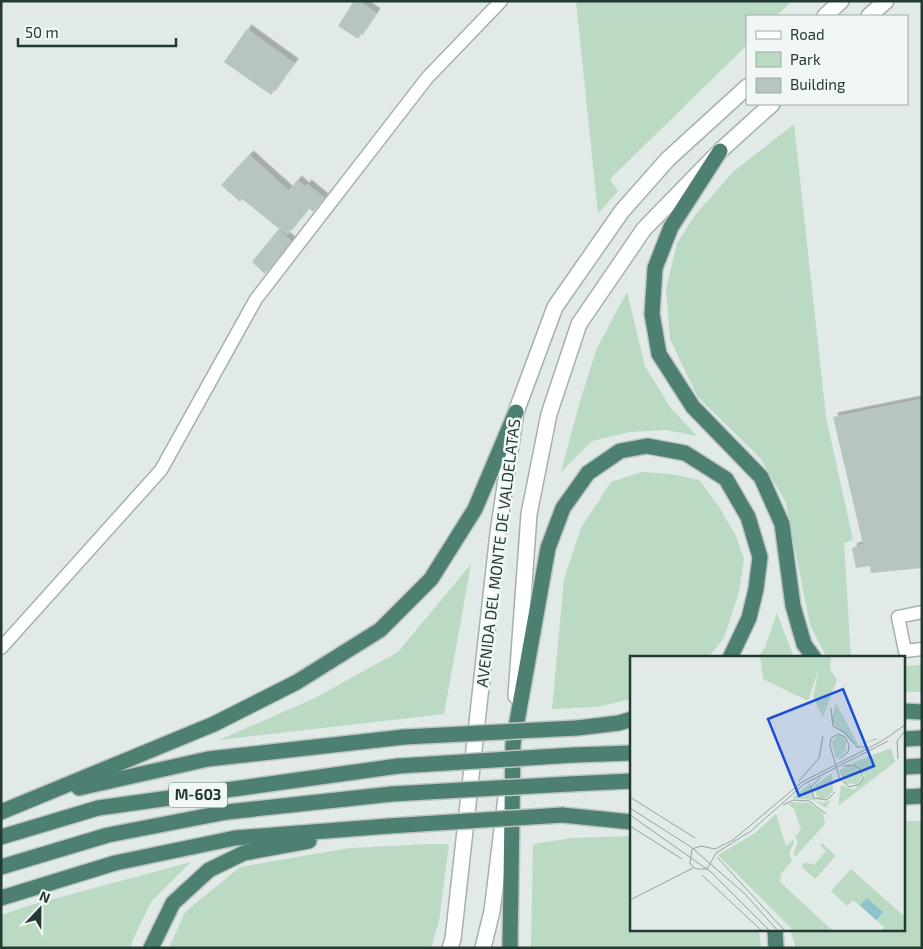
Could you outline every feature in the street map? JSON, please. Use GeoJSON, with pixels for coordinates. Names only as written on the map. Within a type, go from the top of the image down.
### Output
{"type":"FeatureCollection","features":[{"type":"Feature","properties":{"kind":"highway"},"geometry":{"type":"LineString","coordinates":[[720,152],[671,227],[656,268],[652,314],[659,354],[692,407],[761,477],[782,524],[793,606],[804,644],[813,656]]}},
{"type":"Feature","properties":{"kind":"highway"},"geometry":{"type":"LineString","coordinates":[[1,812],[39,798],[214,724],[297,682],[380,630],[431,580],[475,509],[516,412]]}},
{"type":"Feature","properties":{"kind":"highway"},"geometry":{"type":"LineString","coordinates":[[510,948],[512,744],[548,548],[563,508],[588,473],[620,451],[647,446],[685,453],[726,479],[748,517],[760,557],[756,589],[749,618],[731,656]]}},
{"type":"Feature","properties":{"kind":"highway"},"geometry":{"type":"LineString","coordinates":[[906,711],[922,712]]}},
{"type":"Feature","properties":{"kind":"highway"},"geometry":{"type":"LineString","coordinates":[[39,798],[208,759],[404,738],[577,728],[630,719]]}},
{"type":"Feature","properties":{"kind":"highway"},"geometry":{"type":"LineString","coordinates":[[906,739],[922,738]]}},
{"type":"Feature","properties":{"kind":"highway","name":"M-603"},"geometry":{"type":"LineString","coordinates":[[1,837],[98,808],[398,766],[630,753]]}},
{"type":"Feature","properties":{"kind":"highway"},"geometry":{"type":"LineString","coordinates":[[906,767],[922,766]]}},
{"type":"Feature","properties":{"kind":"highway","name":"M-603"},"geometry":{"type":"LineString","coordinates":[[1,867],[108,835],[227,812],[392,794],[630,781]]}},
{"type":"Feature","properties":{"kind":"highway"},"geometry":{"type":"LineString","coordinates":[[906,797],[922,796]]}},
{"type":"Feature","properties":{"kind":"highway"},"geometry":{"type":"LineString","coordinates":[[1,898],[115,863],[236,838],[389,826],[630,812]]}},
{"type":"Feature","properties":{"kind":"highway"},"geometry":{"type":"LineString","coordinates":[[562,815],[630,822]]}},
{"type":"Feature","properties":{"kind":"highway"},"geometry":{"type":"LineString","coordinates":[[150,948],[173,903],[209,870],[244,853],[389,826]]}},
{"type":"Feature","properties":{"kind":"highway"},"geometry":{"type":"LineString","coordinates":[[775,932],[776,948]]}},
{"type":"Feature","properties":{"kind":"street"},"geometry":{"type":"LineString","coordinates":[[826,15],[841,1]]}},
{"type":"Feature","properties":{"kind":"street"},"geometry":{"type":"LineString","coordinates":[[870,15],[886,1]]}},
{"type":"Feature","properties":{"kind":"street","name":"AVENIDA DEL MONTE DE VALDELATAS"},"geometry":{"type":"LineString","coordinates":[[450,948],[453,939],[498,533],[516,412],[554,307],[622,211],[668,160],[746,88]]}},
{"type":"Feature","properties":{"kind":"street","name":"AVENIDA DEL MONTE DE VALDELATAS"},"geometry":{"type":"LineString","coordinates":[[483,948],[492,911],[512,744],[529,514],[549,414],[579,324],[644,229],[720,152],[771,105]]}},
{"type":"Feature","properties":{"kind":"lane"},"geometry":{"type":"LineString","coordinates":[[1,648],[161,470],[256,299],[427,78],[501,1]]}},
{"type":"Feature","properties":{"kind":"lane"},"geometry":{"type":"LineString","coordinates":[[922,612],[898,617],[905,651],[922,649]]}},
{"type":"Feature","properties":{"kind":"green space"},"geometry":{"type":"Polygon","coordinates":[[[576,1],[792,1],[777,15],[746,15],[746,46],[610,179],[618,191],[598,214],[576,1]]]}},
{"type":"Feature","properties":{"kind":"green space"},"geometry":{"type":"Polygon","coordinates":[[[794,124],[826,417],[853,540],[844,543],[851,656],[826,656],[810,625],[786,503],[761,459],[697,396],[670,339],[666,289],[677,243],[696,214],[733,172],[794,124]]]}},
{"type":"Feature","properties":{"kind":"green space"},"geometry":{"type":"Polygon","coordinates":[[[627,292],[645,366],[670,407],[697,436],[666,430],[630,432],[592,441],[561,472],[596,350],[627,292]]]}},
{"type":"Feature","properties":{"kind":"green space"},"geometry":{"type":"Polygon","coordinates":[[[642,472],[671,474],[699,480],[718,505],[736,536],[744,559],[739,592],[724,638],[710,656],[630,656],[630,699],[596,707],[552,709],[564,579],[581,528],[611,482],[642,472]]]}},
{"type":"Feature","properties":{"kind":"green space"},"geometry":{"type":"Polygon","coordinates":[[[471,564],[444,714],[219,740],[315,698],[398,652],[471,564]]]}},
{"type":"Feature","properties":{"kind":"green space"},"geometry":{"type":"Polygon","coordinates":[[[777,613],[793,656],[759,656],[765,647],[777,613]]]}},
{"type":"Feature","properties":{"kind":"green space"},"geometry":{"type":"Polygon","coordinates":[[[922,665],[922,692],[906,692],[906,666],[922,665]]]}},
{"type":"Feature","properties":{"kind":"green space"},"geometry":{"type":"Polygon","coordinates":[[[906,821],[922,821],[922,948],[796,948],[791,932],[906,932],[906,821]]]}},
{"type":"Feature","properties":{"kind":"green space"},"geometry":{"type":"Polygon","coordinates":[[[630,836],[630,932],[759,932],[761,948],[531,948],[533,844],[573,838],[630,836]]]}},
{"type":"Feature","properties":{"kind":"green space"},"geometry":{"type":"Polygon","coordinates":[[[449,844],[439,921],[431,948],[169,948],[185,912],[240,867],[350,848],[449,844]]]}},
{"type":"Feature","properties":{"kind":"green space"},"geometry":{"type":"Polygon","coordinates":[[[191,862],[151,902],[131,948],[1,948],[1,915],[31,905],[191,862]]]}},
{"type":"Feature","properties":{"kind":"building"},"geometry":{"type":"Polygon","coordinates":[[[354,1],[359,1],[376,13],[358,39],[338,26],[354,1]]]}},
{"type":"Feature","properties":{"kind":"building"},"geometry":{"type":"Polygon","coordinates":[[[247,29],[294,63],[271,95],[224,62],[247,29]]]}},
{"type":"Feature","properties":{"kind":"building"},"geometry":{"type":"Polygon","coordinates":[[[249,155],[289,191],[297,180],[305,187],[307,184],[324,198],[313,212],[309,208],[287,235],[242,199],[240,202],[221,185],[249,155]]]}},
{"type":"Feature","properties":{"kind":"building"},"geometry":{"type":"Polygon","coordinates":[[[278,230],[291,241],[265,274],[252,262],[278,230]]]}},
{"type":"Feature","properties":{"kind":"building"},"geometry":{"type":"Polygon","coordinates":[[[922,399],[922,568],[871,573],[870,566],[856,568],[852,548],[863,544],[833,417],[922,399]]]}}]}
